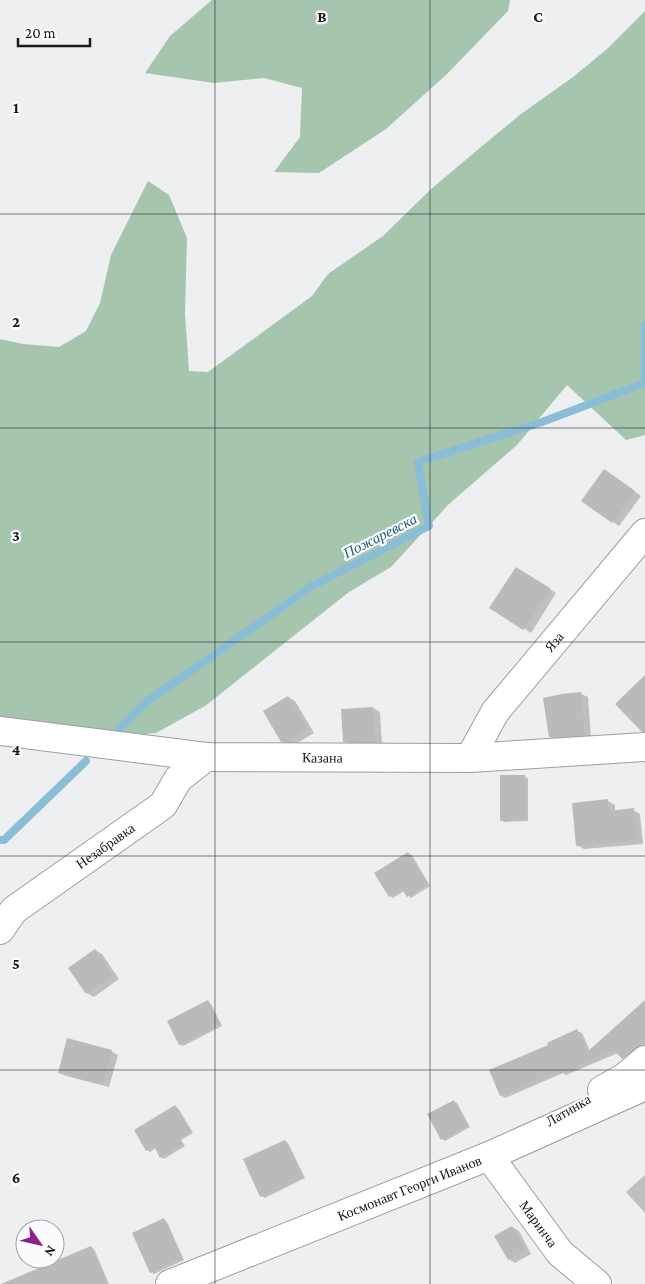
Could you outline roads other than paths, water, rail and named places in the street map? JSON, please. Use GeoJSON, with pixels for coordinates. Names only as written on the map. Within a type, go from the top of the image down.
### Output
{"type":"FeatureCollection","features":[{"type":"Feature","properties":{"kind":"street","name":"Яза"},"geometry":{"type":"LineString","coordinates":[[470,758],[495,712],[645,533]]}},
{"type":"Feature","properties":{"kind":"street","name":"Казана"},"geometry":{"type":"LineString","coordinates":[[0,731],[206,757],[470,758],[645,747]]}},
{"type":"Feature","properties":{"kind":"street","name":"Незабравка"},"geometry":{"type":"LineString","coordinates":[[0,930],[14,910],[163,806],[178,779],[206,757]]}},
{"type":"Feature","properties":{"kind":"street","name":"Латинка"},"geometry":{"type":"LineString","coordinates":[[489,1156],[625,1077],[645,1060]]}},
{"type":"Feature","properties":{"kind":"street","name":"Космонавт Георги Иванов"},"geometry":{"type":"LineString","coordinates":[[170,1284],[489,1156],[645,1086]]}},
{"type":"Feature","properties":{"kind":"street","name":"Маринча"},"geometry":{"type":"LineString","coordinates":[[489,1156],[560,1253],[597,1284]]}},
{"type":"Feature","properties":{"kind":"waterway","name":"Пожаревска"},"geometry":{"type":"LineString","coordinates":[[120,728],[148,701],[312,586],[429,526],[418,462],[542,422],[645,383],[645,325]]}},
{"type":"Feature","properties":{"kind":"waterway","name":"Пожаревска"},"geometry":{"type":"LineString","coordinates":[[0,840],[4,840],[86,761]]}}]}
